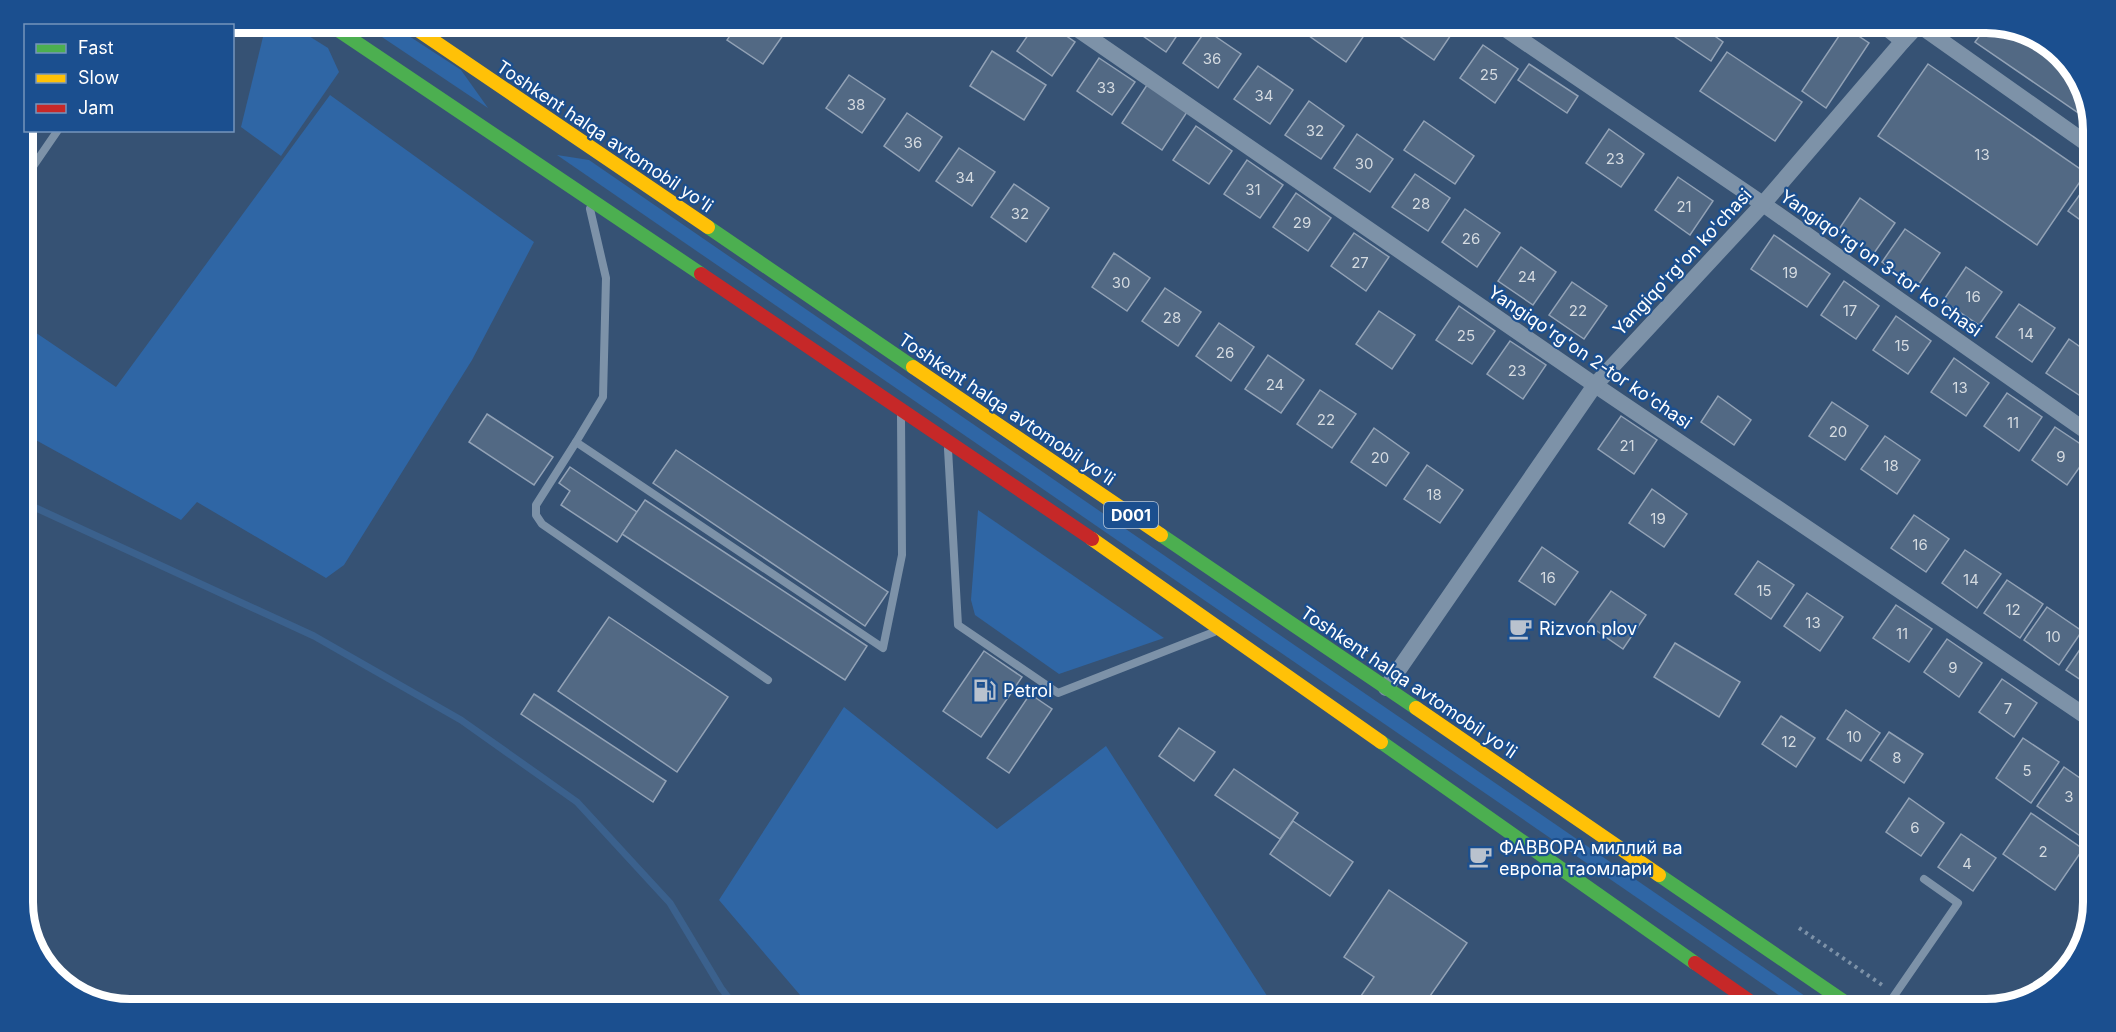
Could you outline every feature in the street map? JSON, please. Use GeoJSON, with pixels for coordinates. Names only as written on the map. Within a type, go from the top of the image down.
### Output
{"type":"FeatureCollection","features":[{"type":"Feature","properties":{"kind":"highway","name":"D001"},"geometry":{"type":"LineString","coordinates":[[343,33],[507,139],[587,200],[900,407],[1223,629],[1745,999]]}},
{"type":"Feature","properties":{"kind":"highway","name":"Toshkent halqa avtomobil yo'li"},"geometry":{"type":"LineString","coordinates":[[421,33],[526,111],[1386,688],[1839,999]]}},
{"type":"Feature","properties":{"kind":"street","name":"Yangiqo'rg'on 2-tor ko'chasi"},"geometry":{"type":"LineString","coordinates":[[1083,33],[1595,385],[2083,714]]}},
{"type":"Feature","properties":{"kind":"street","name":"Yangiqo'rg'on 3-tor ko'chasi"},"geometry":{"type":"LineString","coordinates":[[1511,33],[1763,204],[2083,429]]}},
{"type":"Feature","properties":{"kind":"street"},"geometry":{"type":"LineString","coordinates":[[1893,33],[1903,41]]}},
{"type":"Feature","properties":{"kind":"street","name":"Yangiqo'rg'on ko'chasi"},"geometry":{"type":"LineString","coordinates":[[1386,688],[1595,385],[1763,204],[1911,33]]}},
{"type":"Feature","properties":{"kind":"street"},"geometry":{"type":"LineString","coordinates":[[1933,33],[2083,141]]}},
{"type":"Feature","properties":{"kind":"lane"},"geometry":{"type":"LineString","coordinates":[[33,168],[57,132]]}},
{"type":"Feature","properties":{"kind":"lane"},"geometry":{"type":"LineString","coordinates":[[587,200],[606,278],[603,398],[536,505],[536,515],[542,524],[768,680]]}},
{"type":"Feature","properties":{"kind":"lane"},"geometry":{"type":"LineString","coordinates":[[576,442],[883,648],[902,555],[900,407]]}},
{"type":"Feature","properties":{"kind":"lane"},"geometry":{"type":"LineString","coordinates":[[947,440],[958,625],[1058,693],[1223,629]]}},
{"type":"Feature","properties":{"kind":"lane"},"geometry":{"type":"LineString","coordinates":[[1892,999],[1958,903],[1924,879]]}},
{"type":"Feature","properties":{"kind":"path"},"geometry":{"type":"LineString","coordinates":[[1799,928],[1902,999]]}},
{"type":"Feature","properties":{"kind":"shaded area"},"geometry":{"type":"Polygon","coordinates":[[[268,33],[304,33],[328,48],[339,72],[281,156],[241,127],[263,37],[268,33]]]}},
{"type":"Feature","properties":{"kind":"shaded area"},"geometry":{"type":"Polygon","coordinates":[[[376,33],[404,33],[461,70],[488,108],[376,33]]]}},
{"type":"Feature","properties":{"kind":"shaded area"},"geometry":{"type":"Polygon","coordinates":[[[330,95],[534,242],[472,360],[344,565],[326,578],[197,502],[181,520],[33,439],[33,331],[116,387],[330,95]]]}},
{"type":"Feature","properties":{"kind":"shaded area"},"geometry":{"type":"Polygon","coordinates":[[[557,155],[589,160],[1809,999],[1784,999],[557,155]]]}},
{"type":"Feature","properties":{"kind":"shaded area"},"geometry":{"type":"Polygon","coordinates":[[[978,510],[1164,638],[1059,674],[975,615],[971,600],[978,510]]]}},
{"type":"Feature","properties":{"kind":"shaded area"},"geometry":{"type":"Polygon","coordinates":[[[844,707],[997,829],[1106,746],[1269,999],[803,999],[719,900],[844,707]]]}},
{"type":"Feature","properties":{"kind":"building"},"geometry":{"type":"Polygon","coordinates":[[[732,33],[785,33],[763,64],[727,40],[732,33]]]}},
{"type":"Feature","properties":{"kind":"building"},"geometry":{"type":"Polygon","coordinates":[[[1029,33],[1062,33],[1075,42],[1052,76],[1017,51],[1029,33]]]}},
{"type":"Feature","properties":{"kind":"building"},"geometry":{"type":"Polygon","coordinates":[[[1139,33],[1179,33],[1166,52],[1139,33]]]}},
{"type":"Feature","properties":{"kind":"building"},"geometry":{"type":"Polygon","coordinates":[[[1204,33],[1210,33],[1241,54],[1218,88],[1183,63],[1204,33]]]}},
{"type":"Feature","properties":{"kind":"building"},"geometry":{"type":"Polygon","coordinates":[[[1305,33],[1358,33],[1363,37],[1346,62],[1305,33]]]}},
{"type":"Feature","properties":{"kind":"building"},"geometry":{"type":"Polygon","coordinates":[[[1399,33],[1452,33],[1434,60],[1398,35],[1399,33]]]}},
{"type":"Feature","properties":{"kind":"building"},"geometry":{"type":"Polygon","coordinates":[[[1669,33],[1710,33],[1723,42],[1711,61],[1669,33]]]}},
{"type":"Feature","properties":{"kind":"building"},"geometry":{"type":"Polygon","coordinates":[[[1841,33],[1854,33],[1869,43],[1826,108],[1802,91],[1841,33]]]}},
{"type":"Feature","properties":{"kind":"building"},"geometry":{"type":"Polygon","coordinates":[[[1982,33],[2005,35],[2040,49],[2067,76],[2078,99],[2082,115],[1975,42],[1982,33]]]}},
{"type":"Feature","properties":{"kind":"building"},"geometry":{"type":"Polygon","coordinates":[[[1483,45],[1518,69],[1495,103],[1460,78],[1483,45]]]}},
{"type":"Feature","properties":{"kind":"building"},"geometry":{"type":"Polygon","coordinates":[[[992,51],[1046,85],[1024,120],[970,86],[992,51]]]}},
{"type":"Feature","properties":{"kind":"building"},"geometry":{"type":"Polygon","coordinates":[[[1727,52],[1802,102],[1775,141],[1700,91],[1727,52]]]}},
{"type":"Feature","properties":{"kind":"building"},"geometry":{"type":"Polygon","coordinates":[[[1099,58],[1135,82],[1112,115],[1077,91],[1099,58]]]}},
{"type":"Feature","properties":{"kind":"building"},"geometry":{"type":"Polygon","coordinates":[[[1529,64],[1578,96],[1567,113],[1518,80],[1529,64]]]}},
{"type":"Feature","properties":{"kind":"building"},"geometry":{"type":"Polygon","coordinates":[[[1928,64],[2083,171],[2083,177],[2037,245],[1878,136],[1928,64]]]}},
{"type":"Feature","properties":{"kind":"building"},"geometry":{"type":"Polygon","coordinates":[[[1258,66],[1293,90],[1270,124],[1234,99],[1258,66]]]}},
{"type":"Feature","properties":{"kind":"building"},"geometry":{"type":"Polygon","coordinates":[[[849,75],[885,99],[862,133],[826,108],[849,75]]]}},
{"type":"Feature","properties":{"kind":"building"},"geometry":{"type":"Polygon","coordinates":[[[1147,85],[1187,112],[1162,150],[1122,123],[1147,85]]]}},
{"type":"Feature","properties":{"kind":"building"},"geometry":{"type":"Polygon","coordinates":[[[1309,101],[1344,126],[1321,159],[1285,135],[1309,101]]]}},
{"type":"Feature","properties":{"kind":"building"},"geometry":{"type":"Polygon","coordinates":[[[907,113],[942,137],[919,171],[884,146],[907,113]]]}},
{"type":"Feature","properties":{"kind":"building"},"geometry":{"type":"Polygon","coordinates":[[[1424,121],[1474,156],[1455,184],[1404,150],[1424,121]]]}},
{"type":"Feature","properties":{"kind":"building"},"geometry":{"type":"Polygon","coordinates":[[[1196,126],[1232,151],[1209,184],[1173,160],[1196,126]]]}},
{"type":"Feature","properties":{"kind":"building"},"geometry":{"type":"Polygon","coordinates":[[[1609,129],[1644,154],[1621,187],[1586,163],[1609,129]]]}},
{"type":"Feature","properties":{"kind":"building"},"geometry":{"type":"Polygon","coordinates":[[[1357,134],[1393,159],[1370,192],[1334,168],[1357,134]]]}},
{"type":"Feature","properties":{"kind":"building"},"geometry":{"type":"Polygon","coordinates":[[[959,148],[995,172],[972,206],[936,181],[959,148]]]}},
{"type":"Feature","properties":{"kind":"building"},"geometry":{"type":"Polygon","coordinates":[[[1247,160],[1283,185],[1260,218],[1224,194],[1247,160]]]}},
{"type":"Feature","properties":{"kind":"building"},"geometry":{"type":"Polygon","coordinates":[[[1415,174],[1450,198],[1428,231],[1392,207],[1415,174]]]}},
{"type":"Feature","properties":{"kind":"building"},"geometry":{"type":"Polygon","coordinates":[[[1678,177],[1713,201],[1690,235],[1655,210],[1678,177]]]}},
{"type":"Feature","properties":{"kind":"building"},"geometry":{"type":"Polygon","coordinates":[[[1014,184],[1049,208],[1026,242],[991,217],[1014,184]]]}},
{"type":"Feature","properties":{"kind":"building"},"geometry":{"type":"Polygon","coordinates":[[[2083,190],[2083,222],[2068,211],[2083,190]]]}},
{"type":"Feature","properties":{"kind":"building"},"geometry":{"type":"Polygon","coordinates":[[[1296,193],[1331,218],[1308,251],[1273,227],[1296,193]]]}},
{"type":"Feature","properties":{"kind":"building"},"geometry":{"type":"Polygon","coordinates":[[[1860,198],[1895,223],[1872,256],[1837,232],[1860,198]]]}},
{"type":"Feature","properties":{"kind":"building"},"geometry":{"type":"Polygon","coordinates":[[[1465,209],[1500,233],[1477,267],[1442,242],[1465,209]]]}},
{"type":"Feature","properties":{"kind":"building"},"geometry":{"type":"Polygon","coordinates":[[[1905,229],[1940,253],[1917,287],[1882,262],[1905,229]]]}},
{"type":"Feature","properties":{"kind":"building"},"geometry":{"type":"Polygon","coordinates":[[[1354,233],[1389,257],[1366,291],[1331,266],[1354,233]]]}},
{"type":"Feature","properties":{"kind":"building"},"geometry":{"type":"Polygon","coordinates":[[[1774,235],[1830,274],[1807,307],[1751,269],[1774,235]]]}},
{"type":"Feature","properties":{"kind":"building"},"geometry":{"type":"Polygon","coordinates":[[[1521,247],[1556,272],[1533,305],[1498,281],[1521,247]]]}},
{"type":"Feature","properties":{"kind":"building"},"geometry":{"type":"Polygon","coordinates":[[[1114,253],[1150,278],[1127,311],[1092,287],[1114,253]]]}},
{"type":"Feature","properties":{"kind":"building"},"geometry":{"type":"Polygon","coordinates":[[[1966,267],[2002,292],[1979,325],[1943,301],[1966,267]]]}},
{"type":"Feature","properties":{"kind":"building"},"geometry":{"type":"Polygon","coordinates":[[[1844,281],[1879,306],[1856,339],[1821,315],[1844,281]]]}},
{"type":"Feature","properties":{"kind":"building"},"geometry":{"type":"Polygon","coordinates":[[[1572,282],[1607,306],[1584,339],[1549,315],[1572,282]]]}},
{"type":"Feature","properties":{"kind":"building"},"geometry":{"type":"Polygon","coordinates":[[[1165,288],[1201,312],[1178,346],[1142,321],[1165,288]]]}},
{"type":"Feature","properties":{"kind":"building"},"geometry":{"type":"Polygon","coordinates":[[[2019,304],[2055,328],[2032,362],[1996,337],[2019,304]]]}},
{"type":"Feature","properties":{"kind":"building"},"geometry":{"type":"Polygon","coordinates":[[[1459,306],[1495,331],[1472,364],[1436,340],[1459,306]]]}},
{"type":"Feature","properties":{"kind":"building"},"geometry":{"type":"Polygon","coordinates":[[[1379,311],[1415,335],[1392,369],[1356,344],[1379,311]]]}},
{"type":"Feature","properties":{"kind":"building"},"geometry":{"type":"Polygon","coordinates":[[[1896,316],[1931,341],[1908,374],[1873,350],[1896,316]]]}},
{"type":"Feature","properties":{"kind":"building"},"geometry":{"type":"Polygon","coordinates":[[[1219,323],[1254,347],[1231,381],[1196,356],[1219,323]]]}},
{"type":"Feature","properties":{"kind":"building"},"geometry":{"type":"Polygon","coordinates":[[[2069,339],[2083,349],[2082,397],[2046,373],[2069,339]]]}},
{"type":"Feature","properties":{"kind":"building"},"geometry":{"type":"Polygon","coordinates":[[[1510,341],[1546,365],[1523,399],[1487,374],[1510,341]]]}},
{"type":"Feature","properties":{"kind":"building"},"geometry":{"type":"Polygon","coordinates":[[[1268,355],[1304,380],[1281,413],[1245,389],[1268,355]]]}},
{"type":"Feature","properties":{"kind":"building"},"geometry":{"type":"Polygon","coordinates":[[[1954,358],[1989,383],[1966,416],[1931,392],[1954,358]]]}},
{"type":"Feature","properties":{"kind":"building"},"geometry":{"type":"Polygon","coordinates":[[[1320,390],[1356,414],[1332,448],[1297,424],[1320,390]]]}},
{"type":"Feature","properties":{"kind":"building"},"geometry":{"type":"Polygon","coordinates":[[[2007,393],[2042,417],[2019,451],[1984,426],[2007,393]]]}},
{"type":"Feature","properties":{"kind":"building"},"geometry":{"type":"Polygon","coordinates":[[[1718,396],[1751,420],[1734,445],[1701,422],[1718,396]]]}},
{"type":"Feature","properties":{"kind":"building"},"geometry":{"type":"Polygon","coordinates":[[[1832,402],[1868,426],[1845,460],[1809,436],[1832,402]]]}},
{"type":"Feature","properties":{"kind":"building"},"geometry":{"type":"Polygon","coordinates":[[[487,414],[553,457],[534,485],[469,442],[487,414]]]}},
{"type":"Feature","properties":{"kind":"building"},"geometry":{"type":"Polygon","coordinates":[[[1621,416],[1657,440],[1634,474],[1598,449],[1621,416]]]}},
{"type":"Feature","properties":{"kind":"building"},"geometry":{"type":"Polygon","coordinates":[[[2055,427],[2083,446],[2083,462],[2067,485],[2032,460],[2055,427]]]}},
{"type":"Feature","properties":{"kind":"building"},"geometry":{"type":"Polygon","coordinates":[[[1374,428],[1409,453],[1386,486],[1351,462],[1374,428]]]}},
{"type":"Feature","properties":{"kind":"building"},"geometry":{"type":"Polygon","coordinates":[[[1885,436],[1920,460],[1897,494],[1861,469],[1885,436]]]}},
{"type":"Feature","properties":{"kind":"building"},"geometry":{"type":"Polygon","coordinates":[[[676,450],[888,592],[865,626],[653,483],[676,450]]]}},
{"type":"Feature","properties":{"kind":"building"},"geometry":{"type":"Polygon","coordinates":[[[1427,465],[1463,490],[1440,523],[1404,499],[1427,465]]]}},
{"type":"Feature","properties":{"kind":"building"},"geometry":{"type":"Polygon","coordinates":[[[570,467],[637,512],[617,542],[561,505],[570,491],[559,483],[570,467]]]}},
{"type":"Feature","properties":{"kind":"building"},"geometry":{"type":"Polygon","coordinates":[[[1652,489],[1687,514],[1664,547],[1629,523],[1652,489]]]}},
{"type":"Feature","properties":{"kind":"building"},"geometry":{"type":"Polygon","coordinates":[[[645,500],[867,646],[845,680],[622,534],[645,500]]]}},
{"type":"Feature","properties":{"kind":"building"},"geometry":{"type":"Polygon","coordinates":[[[1914,515],[1949,539],[1926,572],[1891,548],[1914,515]]]}},
{"type":"Feature","properties":{"kind":"building"},"geometry":{"type":"Polygon","coordinates":[[[1542,547],[1578,572],[1555,605],[1519,581],[1542,547]]]}},
{"type":"Feature","properties":{"kind":"building"},"geometry":{"type":"Polygon","coordinates":[[[1965,550],[2001,574],[1977,608],[1942,583],[1965,550]]]}},
{"type":"Feature","properties":{"kind":"building"},"geometry":{"type":"Polygon","coordinates":[[[1758,561],[1794,585],[1771,619],[1735,594],[1758,561]]]}},
{"type":"Feature","properties":{"kind":"building"},"geometry":{"type":"Polygon","coordinates":[[[2007,580],[2043,604],[2020,638],[1984,613],[2007,580]]]}},
{"type":"Feature","properties":{"kind":"building"},"geometry":{"type":"Polygon","coordinates":[[[1611,591],[1646,615],[1623,649],[1587,624],[1611,591]]]}},
{"type":"Feature","properties":{"kind":"building"},"geometry":{"type":"Polygon","coordinates":[[[1807,593],[1843,617],[1820,651],[1784,626],[1807,593]]]}},
{"type":"Feature","properties":{"kind":"building"},"geometry":{"type":"Polygon","coordinates":[[[1896,605],[1932,629],[1909,662],[1873,638],[1896,605]]]}},
{"type":"Feature","properties":{"kind":"building"},"geometry":{"type":"Polygon","coordinates":[[[2047,607],[2082,631],[2059,665],[2024,640],[2047,607]]]}},
{"type":"Feature","properties":{"kind":"building"},"geometry":{"type":"Polygon","coordinates":[[[609,617],[728,697],[677,772],[558,691],[609,617]]]}},
{"type":"Feature","properties":{"kind":"building"},"geometry":{"type":"Polygon","coordinates":[[[1947,639],[1982,663],[1959,697],[1924,672],[1947,639]]]}},
{"type":"Feature","properties":{"kind":"building"},"geometry":{"type":"Polygon","coordinates":[[[1675,643],[1740,682],[1719,717],[1654,677],[1675,643]]]}},
{"type":"Feature","properties":{"kind":"building"},"geometry":{"type":"Polygon","coordinates":[[[2083,645],[2083,681],[2066,670],[2083,645]]]}},
{"type":"Feature","properties":{"kind":"building"},"geometry":{"type":"Polygon","coordinates":[[[984,651],[1022,677],[981,737],[943,711],[984,651]]]}},
{"type":"Feature","properties":{"kind":"building"},"geometry":{"type":"Polygon","coordinates":[[[2002,679],[2037,703],[2014,737],[1979,712],[2002,679]]]}},
{"type":"Feature","properties":{"kind":"building"},"geometry":{"type":"Polygon","coordinates":[[[534,694],[666,781],[653,802],[521,714],[534,694]]]}},
{"type":"Feature","properties":{"kind":"building"},"geometry":{"type":"Polygon","coordinates":[[[1030,694],[1052,709],[1009,773],[987,758],[1030,694]]]}},
{"type":"Feature","properties":{"kind":"building"},"geometry":{"type":"Polygon","coordinates":[[[1846,710],[1880,733],[1861,761],[1827,739],[1846,710]]]}},
{"type":"Feature","properties":{"kind":"building"},"geometry":{"type":"Polygon","coordinates":[[[1781,716],[1815,738],[1796,767],[1762,744],[1781,716]]]}},
{"type":"Feature","properties":{"kind":"building"},"geometry":{"type":"Polygon","coordinates":[[[1179,728],[1215,752],[1194,781],[1159,756],[1179,728]]]}},
{"type":"Feature","properties":{"kind":"building"},"geometry":{"type":"Polygon","coordinates":[[[1889,732],[1923,754],[1904,783],[1870,760],[1889,732]]]}},
{"type":"Feature","properties":{"kind":"building"},"geometry":{"type":"Polygon","coordinates":[[[2023,738],[2059,762],[2031,803],[1996,778],[2023,738]]]}},
{"type":"Feature","properties":{"kind":"building"},"geometry":{"type":"Polygon","coordinates":[[[2064,767],[2083,780],[2083,838],[2037,806],[2064,767]]]}},
{"type":"Feature","properties":{"kind":"building"},"geometry":{"type":"Polygon","coordinates":[[[1234,769],[1298,813],[1280,839],[1215,795],[1234,769]]]}},
{"type":"Feature","properties":{"kind":"building"},"geometry":{"type":"Polygon","coordinates":[[[1909,798],[1944,823],[1921,856],[1886,832],[1909,798]]]}},
{"type":"Feature","properties":{"kind":"building"},"geometry":{"type":"Polygon","coordinates":[[[2031,813],[2083,849],[2055,890],[2003,854],[2031,813]]]}},
{"type":"Feature","properties":{"kind":"building"},"geometry":{"type":"Polygon","coordinates":[[[1293,821],[1353,862],[1330,896],[1270,854],[1293,821]]]}},
{"type":"Feature","properties":{"kind":"building"},"geometry":{"type":"Polygon","coordinates":[[[1961,834],[1996,858],[1973,891],[1938,867],[1961,834]]]}},
{"type":"Feature","properties":{"kind":"building"},"geometry":{"type":"Polygon","coordinates":[[[1389,890],[1467,943],[1428,999],[1359,999],[1374,977],[1344,957],[1389,890]]]}},
{"type":"Feature","properties":{"kind":"waterway"},"geometry":{"type":"LineString","coordinates":[[33,507],[314,636],[461,720],[577,802],[670,903],[729,999]]}},
{"type":"Feature","properties":{"kind":"traffic: fast"},"geometry":{"type":"LineString","coordinates":[[342,33],[701,274]]}},
{"type":"Feature","properties":{"kind":"traffic: fast"},"geometry":{"type":"LineString","coordinates":[[708,227],[913,367]]}},
{"type":"Feature","properties":{"kind":"traffic: fast"},"geometry":{"type":"LineString","coordinates":[[1161,535],[1416,708]]}},
{"type":"Feature","properties":{"kind":"traffic: fast"},"geometry":{"type":"LineString","coordinates":[[1381,742],[1695,963]]}},
{"type":"Feature","properties":{"kind":"traffic: fast"},"geometry":{"type":"LineString","coordinates":[[1659,875],[1840,999]]}},
{"type":"Feature","properties":{"kind":"traffic: slow"},"geometry":{"type":"LineString","coordinates":[[422,33],[708,227]]}},
{"type":"Feature","properties":{"kind":"traffic: slow"},"geometry":{"type":"LineString","coordinates":[[913,367],[1161,535]]}},
{"type":"Feature","properties":{"kind":"traffic: slow"},"geometry":{"type":"LineString","coordinates":[[1092,539],[1381,742]]}},
{"type":"Feature","properties":{"kind":"traffic: slow"},"geometry":{"type":"LineString","coordinates":[[1416,708],[1659,875]]}},
{"type":"Feature","properties":{"kind":"traffic: jam"},"geometry":{"type":"LineString","coordinates":[[701,274],[1092,539]]}},
{"type":"Feature","properties":{"kind":"traffic: jam"},"geometry":{"type":"LineString","coordinates":[[1695,963],[1747,999]]}},
{"type":"Feature","properties":{"kind":"place","name":"Rizvon plov"},"geometry":{"type":"Point","coordinates":[1521,628]}},
{"type":"Feature","properties":{"kind":"place","name":"Petrol"},"geometry":{"type":"Point","coordinates":[985,690]}},
{"type":"Feature","properties":{"kind":"place","name":"ФАВВОРА миллий ва европа таомлари"},"geometry":{"type":"Point","coordinates":[1481,857]}}]}
